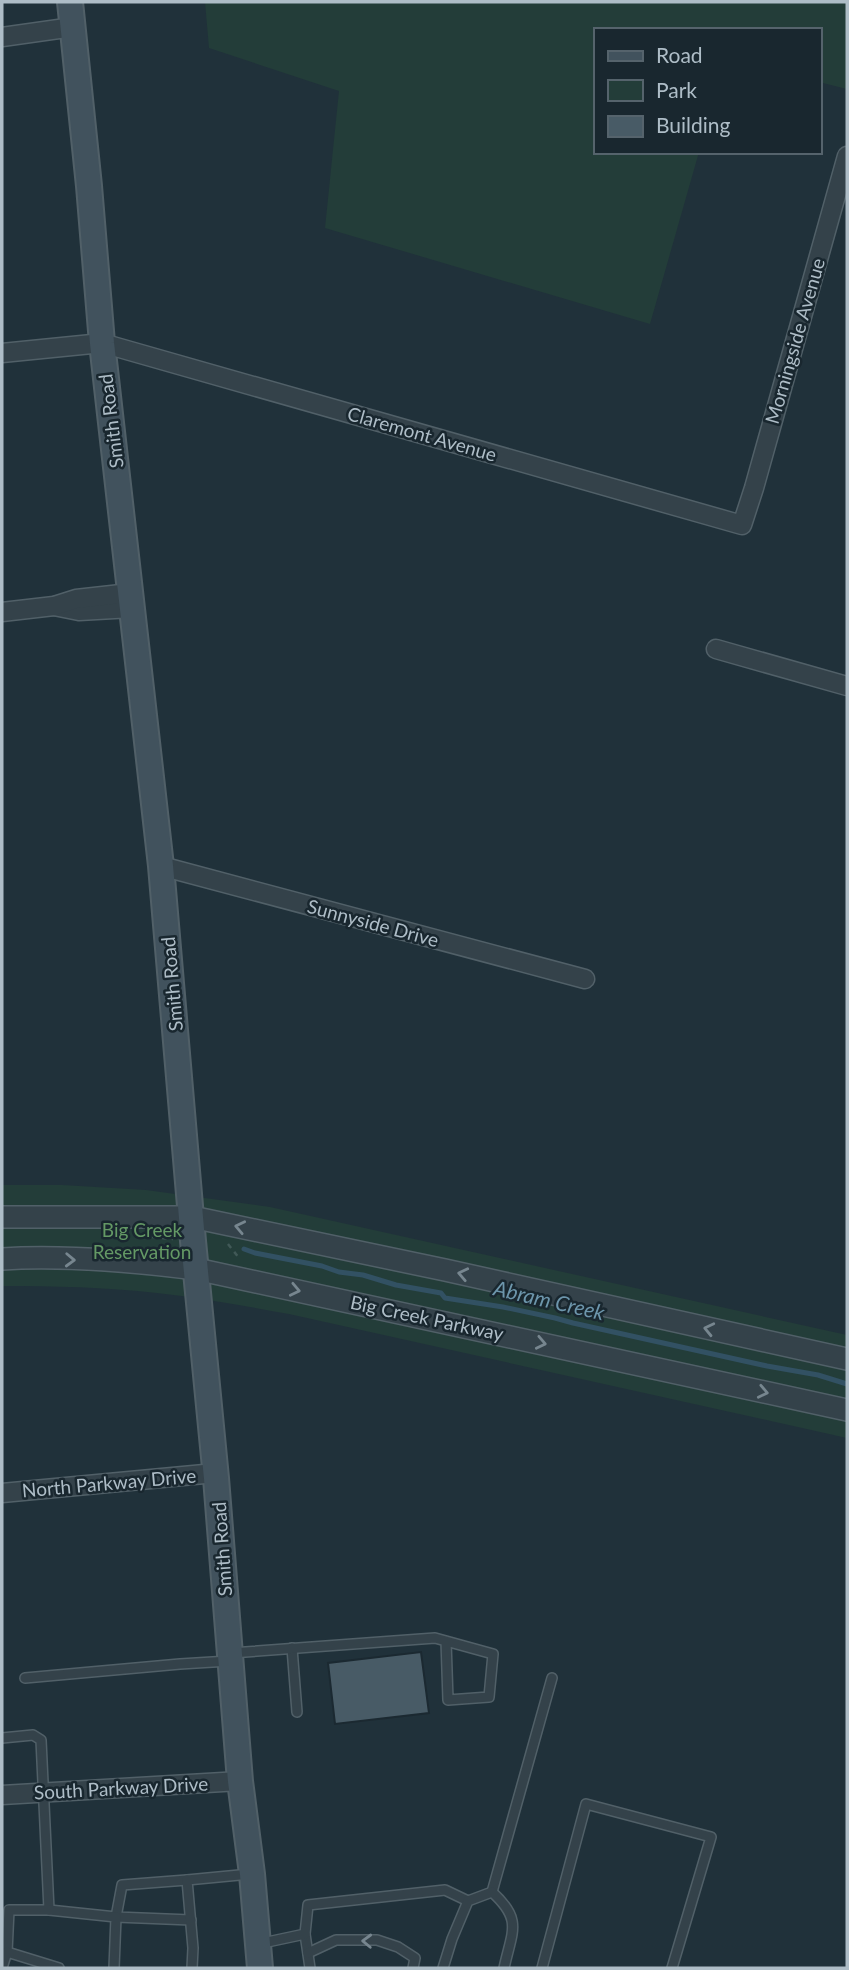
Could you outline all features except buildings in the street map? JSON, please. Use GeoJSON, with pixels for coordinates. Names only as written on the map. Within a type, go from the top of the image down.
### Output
{"type":"FeatureCollection","features":[{"type":"Feature","properties":{"kind":"main road","name":"Smith Road"},"geometry":{"type":"LineString","coordinates":[[70,2],[102,342],[162,866],[240,1781],[259,1956]]}},
{"type":"Feature","properties":{"kind":"street"},"geometry":{"type":"LineString","coordinates":[[2,37],[73,27]]}},
{"type":"Feature","properties":{"kind":"street","name":"Morningside Avenue"},"geometry":{"type":"LineString","coordinates":[[742,526],[847,156]]}},
{"type":"Feature","properties":{"kind":"street"},"geometry":{"type":"LineString","coordinates":[[2,353],[102,342]]}},
{"type":"Feature","properties":{"kind":"street","name":"Claremont Avenue"},"geometry":{"type":"LineString","coordinates":[[102,342],[742,526]]}},
{"type":"Feature","properties":{"kind":"street"},"geometry":{"type":"LineString","coordinates":[[2,612],[54,606],[76,599],[131,601]]}},
{"type":"Feature","properties":{"kind":"street"},"geometry":{"type":"LineString","coordinates":[[716,649],[847,686]]}},
{"type":"Feature","properties":{"kind":"street","name":"Sunnyside Drive"},"geometry":{"type":"LineString","coordinates":[[162,866],[585,979]]}},
{"type":"Feature","properties":{"kind":"street"},"geometry":{"type":"LineString","coordinates":[[2,1217],[192,1217],[847,1359]]}},
{"type":"Feature","properties":{"kind":"street","name":"Big Creek Parkway"},"geometry":{"type":"LineString","coordinates":[[2,1259],[128,1261],[196,1269],[847,1410]]}},
{"type":"Feature","properties":{"kind":"street","name":"North Parkway Drive"},"geometry":{"type":"LineString","coordinates":[[2,1493],[215,1473]]}},
{"type":"Feature","properties":{"kind":"street","name":"South Parkway Drive"},"geometry":{"type":"LineString","coordinates":[[2,1795],[240,1781]]}},
{"type":"Feature","properties":{"kind":"lane"},"geometry":{"type":"LineString","coordinates":[[25,1678],[180,1664],[292,1648],[435,1638],[494,1654],[489,1697],[448,1700],[446,1641]]}},
{"type":"Feature","properties":{"kind":"lane"},"geometry":{"type":"LineString","coordinates":[[292,1648],[297,1712]]}},
{"type":"Feature","properties":{"kind":"lane"},"geometry":{"type":"LineString","coordinates":[[492,1892],[552,1678]]}},
{"type":"Feature","properties":{"kind":"lane"},"geometry":{"type":"LineString","coordinates":[[2,1738],[33,1735],[41,1740],[49,1910]]}},
{"type":"Feature","properties":{"kind":"lane"},"geometry":{"type":"LineString","coordinates":[[542,1968],[586,1804],[710,1837],[672,1968]]}},
{"type":"Feature","properties":{"kind":"lane"},"geometry":{"type":"LineString","coordinates":[[114,1968],[116,1917],[122,1885],[252,1874]]}},
{"type":"Feature","properties":{"kind":"lane"},"geometry":{"type":"LineString","coordinates":[[187,1880],[193,1948],[192,1968]]}},
{"type":"Feature","properties":{"kind":"lane"},"geometry":{"type":"LineString","coordinates":[[310,1968],[305,1934],[308,1905],[444,1890],[468,1901],[492,1892]]}},
{"type":"Feature","properties":{"kind":"lane"},"geometry":{"type":"LineString","coordinates":[[492,1892],[507,1906],[513,1923],[504,1968]]}},
{"type":"Feature","properties":{"kind":"lane"},"geometry":{"type":"LineString","coordinates":[[443,1968],[468,1901]]}},
{"type":"Feature","properties":{"kind":"lane"},"geometry":{"type":"LineString","coordinates":[[2,1968],[7,1952],[9,1910],[49,1910],[116,1917],[191,1920]]}},
{"type":"Feature","properties":{"kind":"lane"},"geometry":{"type":"LineString","coordinates":[[259,1956],[305,1934]]}},
{"type":"Feature","properties":{"kind":"lane"},"geometry":{"type":"LineString","coordinates":[[308,1953],[336,1940],[377,1940],[398,1947],[415,1958],[413,1968]]}},
{"type":"Feature","properties":{"kind":"lane"},"geometry":{"type":"LineString","coordinates":[[7,1952],[59,1968]]}},
{"type":"Feature","properties":{"kind":"green space"},"geometry":{"type":"Polygon","coordinates":[[[205,2],[847,2],[847,89],[821,82],[821,28],[594,28],[594,154],[698,154],[650,324],[325,228],[339,91],[209,48],[205,2]]]}},
{"type":"Feature","properties":{"kind":"green space","name":"Big Creek Reservation"},"geometry":{"type":"Polygon","coordinates":[[[2,1185],[146,1190],[270,1207],[847,1335],[847,1438],[289,1314],[138,1291],[2,1286],[2,1185]]]}},
{"type":"Feature","properties":{"kind":"waterway","name":"Abram Creek"},"geometry":{"type":"LineString","coordinates":[[244,1249],[441,1293],[445,1298],[555,1318],[818,1375],[847,1384]]}}]}
